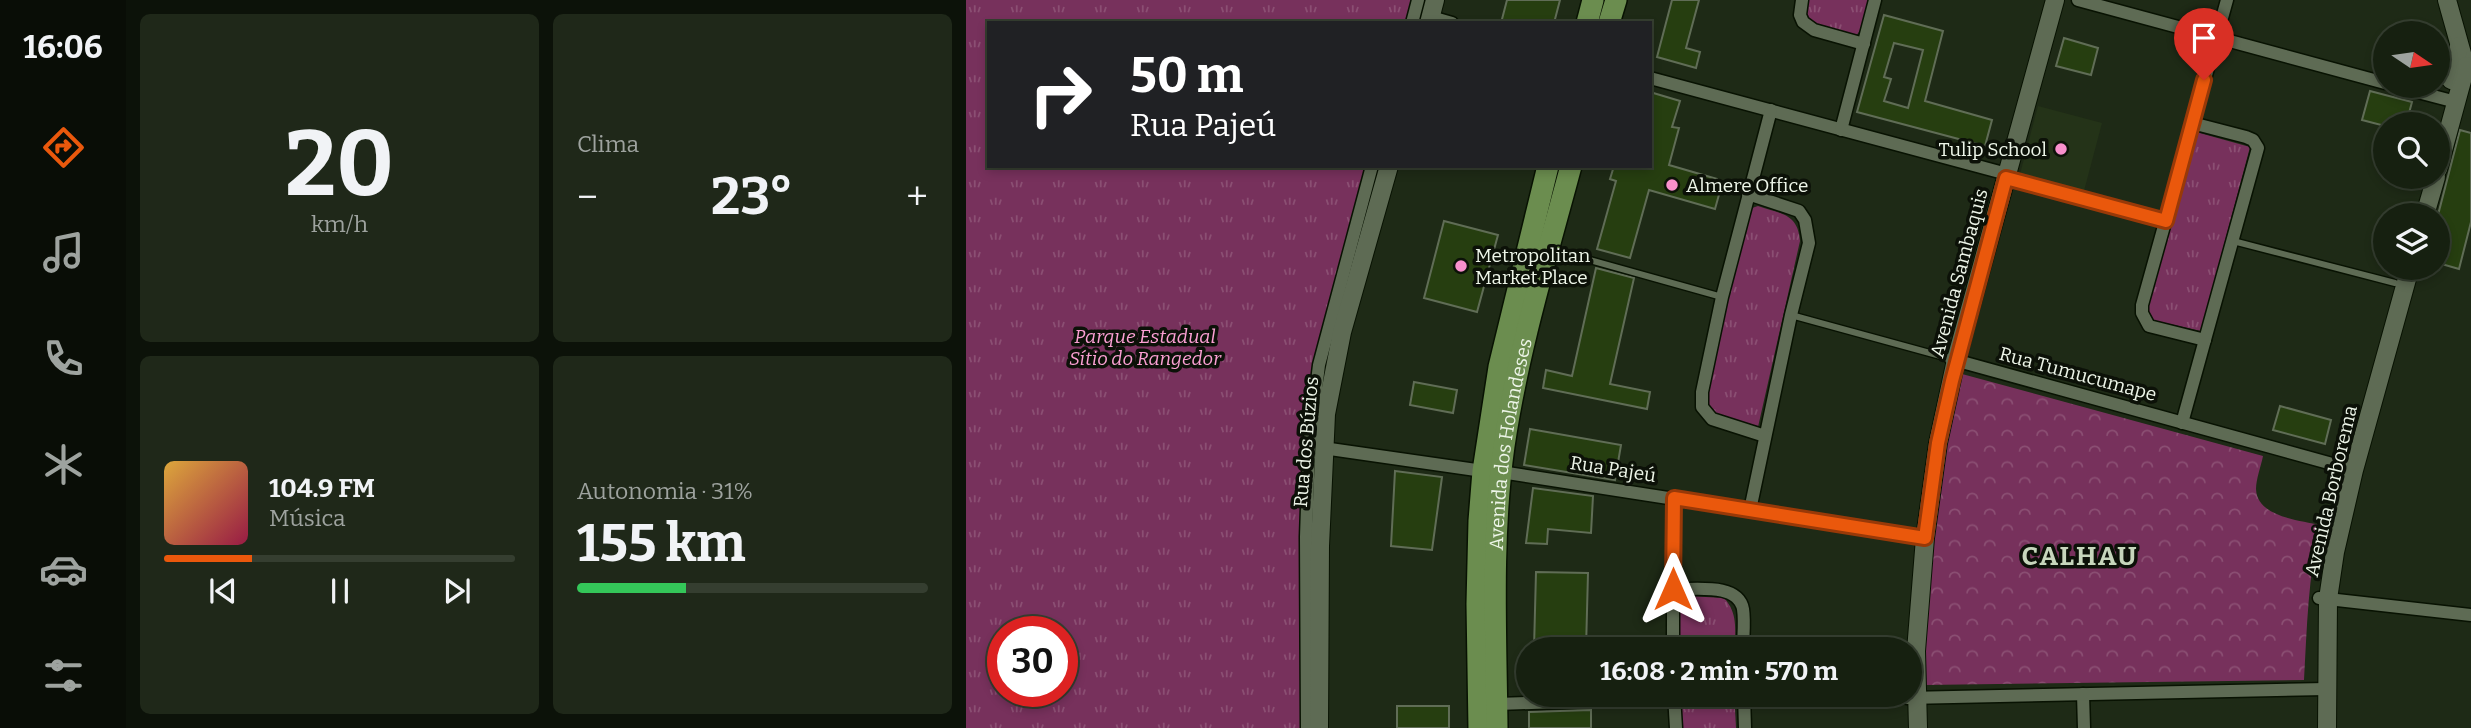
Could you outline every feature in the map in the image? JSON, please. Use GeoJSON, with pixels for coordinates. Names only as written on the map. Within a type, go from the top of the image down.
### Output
{"type":"FeatureCollection","features":[{"type":"Feature","properties":{"kind":"main road","name":"Avenida Sambaquis"},"geometry":{"type":"LineString","coordinates":[[2004,175],[2045,0]]}},
{"type":"Feature","properties":{"kind":"main road","name":"Avenida Sambaquis"},"geometry":{"type":"LineString","coordinates":[[1909,637],[1931,438],[2055,0]]}},
{"type":"Feature","properties":{"kind":"main road"},"geometry":{"type":"LineString","coordinates":[[2446,112],[2468,71],[2447,0]]}},
{"type":"Feature","properties":{"kind":"main road"},"geometry":{"type":"LineString","coordinates":[[2449,112],[2459,46]]}},
{"type":"Feature","properties":{"kind":"main road","name":"Rua dos Búzios"},"geometry":{"type":"LineString","coordinates":[[1319,728],[1320,546],[1326,414],[1335,363],[1388,168]]}},
{"type":"Feature","properties":{"kind":"main road","name":"Avenida dos Holandeses"},"geometry":{"type":"LineString","coordinates":[[1497,728],[1492,472],[1499,367],[1548,168]]}},
{"type":"Feature","properties":{"kind":"main road","name":"Avenida dos Holandeses"},"geometry":{"type":"LineString","coordinates":[[1479,728],[1479,521],[1570,168]]}},
{"type":"Feature","properties":{"kind":"main road","name":"Avenida Borborema"},"geometry":{"type":"LineString","coordinates":[[2349,469],[2396,280]]}},
{"type":"Feature","properties":{"kind":"main road","name":"Avenida Borborema"},"geometry":{"type":"LineString","coordinates":[[2318,728],[2326,550],[2406,280]]}},
{"type":"Feature","properties":{"kind":"main road","name":"Avenida Sambaquis"},"geometry":{"type":"LineString","coordinates":[[1917,637],[1921,537]]}},
{"type":"Feature","properties":{"kind":"main road","name":"Avenida Borborema"},"geometry":{"type":"LineString","coordinates":[[2321,689],[2327,728]]}},
{"type":"Feature","properties":{"kind":"main road","name":"Avenida Sambaquis"},"geometry":{"type":"LineString","coordinates":[[1908,728],[1909,707]]}},
{"type":"Feature","properties":{"kind":"main road","name":"Avenida Sambaquis"},"geometry":{"type":"LineString","coordinates":[[1913,707],[1918,728]]}},
{"type":"Feature","properties":{"kind":"street"},"geometry":{"type":"LineString","coordinates":[[1413,21],[1418,0]]}},
{"type":"Feature","properties":{"kind":"street"},"geometry":{"type":"LineString","coordinates":[[1802,0],[1800,15],[1807,26],[1864,44]]}},
{"type":"Feature","properties":{"kind":"street"},"geometry":{"type":"LineString","coordinates":[[1841,130],[1875,0]]}},
{"type":"Feature","properties":{"kind":"street"},"geometry":{"type":"LineString","coordinates":[[2078,0],[2373,80]]}},
{"type":"Feature","properties":{"kind":"street"},"geometry":{"type":"LineString","coordinates":[[2206,340],[2149,326],[2142,313],[2227,0]]}},
{"type":"Feature","properties":{"kind":"street"},"geometry":{"type":"LineString","coordinates":[[1432,13],[1448,21]]}},
{"type":"Feature","properties":{"kind":"street"},"geometry":{"type":"LineString","coordinates":[[1652,79],[2004,175]]}},
{"type":"Feature","properties":{"kind":"street"},"geometry":{"type":"LineString","coordinates":[[2440,98],[2451,101]]}},
{"type":"Feature","properties":{"kind":"street"},"geometry":{"type":"LineString","coordinates":[[1765,436],[1712,419],[1702,407],[1702,392],[1722,297],[1770,110]]}},
{"type":"Feature","properties":{"kind":"street"},"geometry":{"type":"LineString","coordinates":[[2182,423],[2258,148],[2257,144],[2246,137],[2192,123]]}},
{"type":"Feature","properties":{"kind":"street"},"geometry":{"type":"LineString","coordinates":[[1307,728],[1306,537],[1309,447],[1320,365],[1371,168]]}},
{"type":"Feature","properties":{"kind":"street"},"geometry":{"type":"LineString","coordinates":[[1748,194],[1799,211],[1805,220],[1809,243],[1791,315],[1751,510]]}},
{"type":"Feature","properties":{"kind":"street","name":"Rua Tumucumape"},"geometry":{"type":"LineString","coordinates":[[1952,359],[2349,469]]}},
{"type":"Feature","properties":{"kind":"street","name":"Rua Pajeú"},"geometry":{"type":"LineString","coordinates":[[1323,448],[1674,498],[1921,537]]}},
{"type":"Feature","properties":{"kind":"street"},"geometry":{"type":"LineString","coordinates":[[1673,637],[1674,498]]}},
{"type":"Feature","properties":{"kind":"street"},"geometry":{"type":"LineString","coordinates":[[1673,589],[1731,593],[1739,599],[1743,609],[1743,637]]}},
{"type":"Feature","properties":{"kind":"street"},"geometry":{"type":"LineString","coordinates":[[2324,599],[2471,615]]}},
{"type":"Feature","properties":{"kind":"street"},"geometry":{"type":"LineString","coordinates":[[1922,697],[2321,689]]}},
{"type":"Feature","properties":{"kind":"street"},"geometry":{"type":"LineString","coordinates":[[2083,694],[2084,728]]}},
{"type":"Feature","properties":{"kind":"street"},"geometry":{"type":"LineString","coordinates":[[1497,705],[1516,704]]}},
{"type":"Feature","properties":{"kind":"street"},"geometry":{"type":"LineString","coordinates":[[1675,707],[1676,728]]}},
{"type":"Feature","properties":{"kind":"street"},"geometry":{"type":"LineString","coordinates":[[1744,707],[1745,728]]}},
{"type":"Feature","properties":{"kind":"lane"},"geometry":{"type":"LineString","coordinates":[[2004,175],[2166,221]]}},
{"type":"Feature","properties":{"kind":"lane"},"geometry":{"type":"LineString","coordinates":[[2233,242],[2373,270]]}},
{"type":"Feature","properties":{"kind":"lane"},"geometry":{"type":"LineString","coordinates":[[1548,249],[1722,297]]}},
{"type":"Feature","properties":{"kind":"lane","name":"Rua Tumucumape"},"geometry":{"type":"LineString","coordinates":[[1791,315],[1952,359]]}},
{"type":"Feature","properties":{"kind":"shaded area","name":"Tulip School"},"geometry":{"type":"Polygon","coordinates":[[[2038,106],[2102,123],[2084,191],[2020,174],[2038,106]]]}},
{"type":"Feature","properties":{"kind":"green space","name":"Parque Estadual Sítio do Rangedor"},"geometry":{"type":"Polygon","coordinates":[[[966,0],[1427,0],[1422,21],[987,21],[987,168],[1379,168],[1323,370],[1315,447],[1311,728],[966,728],[966,0]]]}},
{"type":"Feature","properties":{"kind":"green space"},"geometry":{"type":"Polygon","coordinates":[[[1808,0],[1868,0],[1861,29],[1856,36],[1816,25],[1808,20],[1808,0]]]}},
{"type":"Feature","properties":{"kind":"green space"},"geometry":{"type":"Polygon","coordinates":[[[2196,132],[2250,147],[2201,331],[2152,320],[2147,307],[2196,132]]]}},
{"type":"Feature","properties":{"kind":"green space"},"geometry":{"type":"Polygon","coordinates":[[[1758,206],[1792,220],[1799,232],[1800,241],[1758,427],[1713,412],[1707,405],[1707,393],[1749,209],[1758,206]]]}},
{"type":"Feature","properties":{"kind":"green space"},"geometry":{"type":"Polygon","coordinates":[[[1962,374],[2263,456],[2256,489],[2263,506],[2280,516],[2320,525],[2310,583],[2304,680],[1925,685],[1926,607],[1933,528],[1962,374]]]}},
{"type":"Feature","properties":{"kind":"green space"},"geometry":{"type":"Polygon","coordinates":[[[1687,596],[1724,598],[1734,615],[1735,637],[1676,637],[1677,612],[1682,600],[1687,596]]]}},
{"type":"Feature","properties":{"kind":"green space"},"geometry":{"type":"Polygon","coordinates":[[[1684,707],[1734,707],[1736,728],[1680,728],[1679,711],[1684,707]]]}},
{"type":"Feature","properties":{"kind":"building"},"geometry":{"type":"Polygon","coordinates":[[[1507,0],[1560,0],[1555,21],[1502,21],[1507,0]]]}},
{"type":"Feature","properties":{"kind":"building"},"geometry":{"type":"Polygon","coordinates":[[[1672,0],[1699,0],[1686,48],[1700,52],[1696,68],[1657,57],[1672,0]]]}},
{"type":"Feature","properties":{"kind":"building"},"geometry":{"type":"Polygon","coordinates":[[[1884,15],[1943,31],[1925,101],[1992,120],[1985,146],[1857,112],[1884,15]],[[1894,43],[1884,77],[1891,79],[1884,101],[1908,108],[1923,50],[1894,43]]]}},
{"type":"Feature","properties":{"kind":"building"},"geometry":{"type":"Polygon","coordinates":[[[2064,38],[2098,48],[2091,75],[2056,66],[2064,38]]]}},
{"type":"Feature","properties":{"kind":"building"},"geometry":{"type":"Polygon","coordinates":[[[2370,91],[2373,92],[2373,98],[2397,98],[2412,102],[2409,112],[2373,112],[2373,123],[2362,120],[2370,91]]]}},
{"type":"Feature","properties":{"kind":"building"},"geometry":{"type":"Polygon","coordinates":[[[1652,93],[1680,101],[1672,127],[1679,128],[1669,165],[1717,179],[1714,190],[1720,191],[1715,209],[1649,190],[1630,258],[1597,249],[1616,181],[1610,179],[1613,168],[1652,168],[1652,93]]]}},
{"type":"Feature","properties":{"kind":"building"},"geometry":{"type":"Polygon","coordinates":[[[2460,130],[2471,133],[2471,222],[2459,269],[2450,266],[2450,203],[2441,203],[2445,189],[2450,189],[2450,169],[2460,130]]]}},
{"type":"Feature","properties":{"kind":"building","name":"Metropolitan Market Place"},"geometry":{"type":"Polygon","coordinates":[[[1444,221],[1498,235],[1477,312],[1424,298],[1444,221]]]}},
{"type":"Feature","properties":{"kind":"building"},"geometry":{"type":"Polygon","coordinates":[[[1596,268],[1634,278],[1610,384],[1650,392],[1647,409],[1543,388],[1546,370],[1572,376],[1596,268]]]}},
{"type":"Feature","properties":{"kind":"building"},"geometry":{"type":"Polygon","coordinates":[[[1414,382],[1457,390],[1453,413],[1410,405],[1414,382]]]}},
{"type":"Feature","properties":{"kind":"building"},"geometry":{"type":"Polygon","coordinates":[[[2280,406],[2331,420],[2325,444],[2273,430],[2280,406]]]}},
{"type":"Feature","properties":{"kind":"building"},"geometry":{"type":"Polygon","coordinates":[[[1530,429],[1621,445],[1615,480],[1524,465],[1530,429]]]}},
{"type":"Feature","properties":{"kind":"building"},"geometry":{"type":"Polygon","coordinates":[[[1395,471],[1442,477],[1432,550],[1391,546],[1395,471]]]}},
{"type":"Feature","properties":{"kind":"building"},"geometry":{"type":"Polygon","coordinates":[[[1533,488],[1593,496],[1591,533],[1548,529],[1547,544],[1526,543],[1533,488]]]}},
{"type":"Feature","properties":{"kind":"building"},"geometry":{"type":"Polygon","coordinates":[[[1536,572],[1588,573],[1586,637],[1534,637],[1536,572]]]}},
{"type":"Feature","properties":{"kind":"building"},"geometry":{"type":"Polygon","coordinates":[[[1397,706],[1449,706],[1449,728],[1397,728],[1397,706]]]}},
{"type":"Feature","properties":{"kind":"building"},"geometry":{"type":"Polygon","coordinates":[[[1591,710],[1591,728],[1529,728],[1529,712],[1591,710]]]}},
{"type":"Feature","properties":{"kind":"place","name":"Tulip School"},"geometry":{"type":"Point","coordinates":[2061,149]}},
{"type":"Feature","properties":{"kind":"place","name":"Almere Office"},"geometry":{"type":"Point","coordinates":[1672,185]}},
{"type":"Feature","properties":{"kind":"place","name":"Metropolitan Market Place"},"geometry":{"type":"Point","coordinates":[1461,266]}},
{"type":"Feature","properties":{"kind":"district","name":"CALHAU"},"geometry":{"type":"Point","coordinates":[2080,556]}},
{"type":"Feature","properties":{"kind":"route"},"geometry":{"type":"LineString","coordinates":[[1673,589],[1674,498],[1925,538],[1938,443],[1956,360],[2006,178],[2166,221],[2204,80]]}}]}
